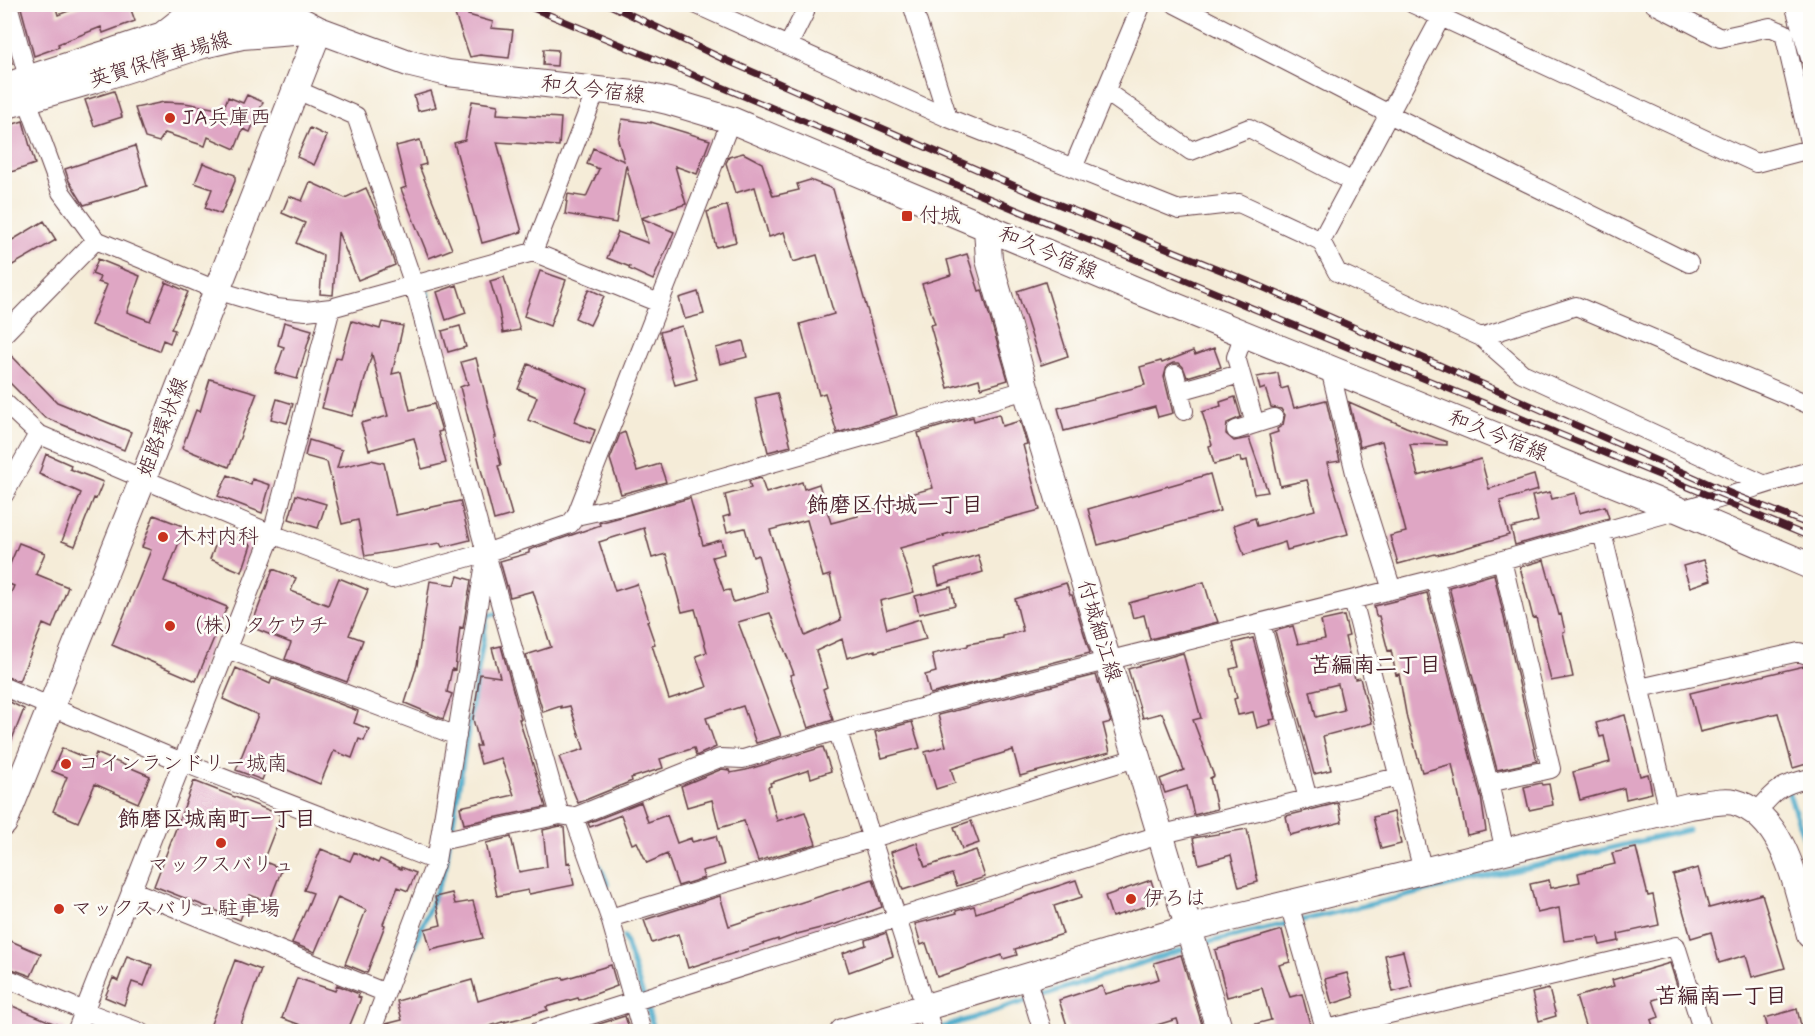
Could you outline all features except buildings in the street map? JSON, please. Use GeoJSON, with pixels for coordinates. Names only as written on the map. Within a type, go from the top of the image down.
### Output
{"type":"FeatureCollection","features":[{"type":"Feature","properties":{"kind":"main road"},"geometry":{"type":"LineString","coordinates":[[161,35],[187,15],[190,4]]}},
{"type":"Feature","properties":{"kind":"main road","name":"和久今宿線"},"geometry":{"type":"LineString","coordinates":[[269,4],[319,30],[411,64],[448,73],[597,88],[668,101],[731,120],[987,228],[1679,510],[1810,566]]}},
{"type":"Feature","properties":{"kind":"main road","name":"英賀保停車場線"},"geometry":{"type":"LineString","coordinates":[[16,93],[161,35],[261,15],[296,17]]}},
{"type":"Feature","properties":{"kind":"main road","name":"英賀保停車場線"},"geometry":{"type":"LineString","coordinates":[[16,93],[242,36],[319,30]]}},
{"type":"Feature","properties":{"kind":"main road","name":"姫路環状線"},"geometry":{"type":"LineString","coordinates":[[4,823],[143,479],[319,30]]}},
{"type":"Feature","properties":{"kind":"main road","name":"付城細江線"},"geometry":{"type":"LineString","coordinates":[[987,228],[989,260],[1026,390],[1220,1032]]}},
{"type":"Feature","properties":{"kind":"main road"},"geometry":{"type":"LineString","coordinates":[[843,1032],[930,1020],[1026,977],[1189,928],[1689,806],[1732,801],[1757,812],[1784,849],[1810,935]]}},
{"type":"Feature","properties":{"kind":"street"},"geometry":{"type":"LineString","coordinates":[[8,4],[16,93],[61,192],[96,240],[216,290],[276,308],[306,311],[331,308],[533,252],[660,303]]}},
{"type":"Feature","properties":{"kind":"street"},"geometry":{"type":"LineString","coordinates":[[694,4],[948,118],[1179,210],[1239,203],[1321,241],[1336,272],[1481,337],[1522,373],[1763,484]]}},
{"type":"Feature","properties":{"kind":"street"},"geometry":{"type":"LineString","coordinates":[[788,46],[805,12],[802,4]]}},
{"type":"Feature","properties":{"kind":"street"},"geometry":{"type":"LineString","coordinates":[[912,4],[948,118]]}},
{"type":"Feature","properties":{"kind":"street"},"geometry":{"type":"LineString","coordinates":[[1073,168],[1142,4]]}},
{"type":"Feature","properties":{"kind":"street"},"geometry":{"type":"LineString","coordinates":[[1175,4],[1389,114],[1689,263]]}},
{"type":"Feature","properties":{"kind":"street"},"geometry":{"type":"LineString","coordinates":[[1413,4],[1444,11],[1756,163],[1810,142],[1784,33],[1770,27],[1720,38],[1654,4]]}},
{"type":"Feature","properties":{"kind":"street"},"geometry":{"type":"LineString","coordinates":[[1794,4],[1810,58]]}},
{"type":"Feature","properties":{"kind":"street"},"geometry":{"type":"LineString","coordinates":[[1321,241],[1444,11]]}},
{"type":"Feature","properties":{"kind":"street"},"geometry":{"type":"LineString","coordinates":[[533,252],[597,88]]}},
{"type":"Feature","properties":{"kind":"street"},"geometry":{"type":"LineString","coordinates":[[297,90],[356,116],[414,285],[486,553],[567,816],[610,918],[642,1032]]}},
{"type":"Feature","properties":{"kind":"street"},"geometry":{"type":"LineString","coordinates":[[1105,91],[1191,151],[1249,128],[1353,182]]}},
{"type":"Feature","properties":{"kind":"street"},"geometry":{"type":"LineString","coordinates":[[4,402],[38,434],[272,534],[392,579],[486,553],[570,524],[576,516],[731,120]]}},
{"type":"Feature","properties":{"kind":"street"},"geometry":{"type":"LineString","coordinates":[[4,334],[96,240]]}},
{"type":"Feature","properties":{"kind":"street"},"geometry":{"type":"LineString","coordinates":[[1481,337],[1576,306],[1810,405]]}},
{"type":"Feature","properties":{"kind":"street"},"geometry":{"type":"LineString","coordinates":[[76,1032],[272,534],[331,308]]}},
{"type":"Feature","properties":{"kind":"street"},"geometry":{"type":"LineString","coordinates":[[1244,333],[1236,357],[1255,424]]}},
{"type":"Feature","properties":{"kind":"street"},"geometry":{"type":"LineString","coordinates":[[1330,369],[1355,473],[1392,590]]}},
{"type":"Feature","properties":{"kind":"street"},"geometry":{"type":"LineString","coordinates":[[1184,411],[1177,383],[1240,374]]}},
{"type":"Feature","properties":{"kind":"street"},"geometry":{"type":"LineString","coordinates":[[576,516],[622,506],[1026,390]]}},
{"type":"Feature","properties":{"kind":"street"},"geometry":{"type":"LineString","coordinates":[[1236,430],[1274,418]]}},
{"type":"Feature","properties":{"kind":"street"},"geometry":{"type":"LineString","coordinates":[[4,495],[38,434]]}},
{"type":"Feature","properties":{"kind":"street"},"geometry":{"type":"LineString","coordinates":[[440,841],[567,816],[720,758],[743,759],[1108,660],[1435,579],[1718,501],[1732,494],[1810,471]]}},
{"type":"Feature","properties":{"kind":"street"},"geometry":{"type":"LineString","coordinates":[[1602,532],[1669,811]]}},
{"type":"Feature","properties":{"kind":"street"},"geometry":{"type":"LineString","coordinates":[[371,1032],[436,861],[486,553]]}},
{"type":"Feature","properties":{"kind":"street"},"geometry":{"type":"LineString","coordinates":[[1490,783],[1551,769],[1502,560]]}},
{"type":"Feature","properties":{"kind":"street"},"geometry":{"type":"LineString","coordinates":[[1435,579],[1490,783],[1505,851]]}},
{"type":"Feature","properties":{"kind":"street"},"geometry":{"type":"LineString","coordinates":[[1353,600],[1422,871]]}},
{"type":"Feature","properties":{"kind":"street"},"geometry":{"type":"LineString","coordinates":[[1261,623],[1308,799]]}},
{"type":"Feature","properties":{"kind":"street"},"geometry":{"type":"LineString","coordinates":[[227,649],[456,736]]}},
{"type":"Feature","properties":{"kind":"street"},"geometry":{"type":"LineString","coordinates":[[1640,688],[1799,652],[1810,656]]}},
{"type":"Feature","properties":{"kind":"street"},"geometry":{"type":"LineString","coordinates":[[4,687],[182,762],[436,861]]}},
{"type":"Feature","properties":{"kind":"street"},"geometry":{"type":"LineString","coordinates":[[838,732],[930,1020]]}},
{"type":"Feature","properties":{"kind":"street"},"geometry":{"type":"LineString","coordinates":[[610,918],[1136,758]]}},
{"type":"Feature","properties":{"kind":"street"},"geometry":{"type":"LineString","coordinates":[[537,1032],[1159,835],[1398,777]]}},
{"type":"Feature","properties":{"kind":"street"},"geometry":{"type":"LineString","coordinates":[[1757,812],[1775,791],[1810,778]]}},
{"type":"Feature","properties":{"kind":"street"},"geometry":{"type":"LineString","coordinates":[[131,890],[386,993]]}},
{"type":"Feature","properties":{"kind":"street"},"geometry":{"type":"LineString","coordinates":[[1289,904],[1326,1030],[1676,946],[1703,1032]]}},
{"type":"Feature","properties":{"kind":"street"},"geometry":{"type":"LineString","coordinates":[[4,977],[140,1032]]}},
{"type":"Feature","properties":{"kind":"street"},"geometry":{"type":"LineString","coordinates":[[1026,977],[1043,1032]]}},
{"type":"Feature","properties":{"kind":"waterway"},"geometry":{"type":"LineString","coordinates":[[427,292],[440,348]]}},
{"type":"Feature","properties":{"kind":"waterway"},"geometry":{"type":"LineString","coordinates":[[451,834],[487,616],[499,613]]}},
{"type":"Feature","properties":{"kind":"waterway"},"geometry":{"type":"LineString","coordinates":[[1787,788],[1810,856]]}},
{"type":"Feature","properties":{"kind":"waterway"},"geometry":{"type":"LineString","coordinates":[[1209,942],[1688,830]]}},
{"type":"Feature","properties":{"kind":"waterway"},"geometry":{"type":"LineString","coordinates":[[399,983],[446,867],[449,843]]}},
{"type":"Feature","properties":{"kind":"waterway"},"geometry":{"type":"LineString","coordinates":[[600,866],[608,885]]}},
{"type":"Feature","properties":{"kind":"waterway"},"geometry":{"type":"LineString","coordinates":[[624,937],[655,1032]]}},
{"type":"Feature","properties":{"kind":"waterway"},"geometry":{"type":"LineString","coordinates":[[935,1030],[1182,950]]}},
{"type":"Feature","properties":{"kind":"railway"},"geometry":{"type":"LineString","coordinates":[[523,4],[1252,308],[1810,537]]}},
{"type":"Feature","properties":{"kind":"railway"},"geometry":{"type":"LineString","coordinates":[[608,4],[721,58],[1038,196],[1260,286],[1732,494],[1810,525]]}},
{"type":"Feature","properties":{"kind":"place","name":"JA兵庫西"},"geometry":{"type":"Point","coordinates":[170,118]}},
{"type":"Feature","properties":{"kind":"place","name":"付城"},"geometry":{"type":"Point","coordinates":[907,216]}},
{"type":"Feature","properties":{"kind":"place","name":"木村内科"},"geometry":{"type":"Point","coordinates":[163,537]}},
{"type":"Feature","properties":{"kind":"place","name":"（株）タケウチ"},"geometry":{"type":"Point","coordinates":[170,626]}},
{"type":"Feature","properties":{"kind":"place","name":"コインランドリー城南"},"geometry":{"type":"Point","coordinates":[66,764]}},
{"type":"Feature","properties":{"kind":"place","name":"マックスバリュ"},"geometry":{"type":"Point","coordinates":[221,843]}},
{"type":"Feature","properties":{"kind":"place","name":"伊ろは"},"geometry":{"type":"Point","coordinates":[1131,899]}},
{"type":"Feature","properties":{"kind":"place","name":"マックスバリュ駐車場"},"geometry":{"type":"Point","coordinates":[59,909]}},
{"type":"Feature","properties":{"kind":"district","name":"飾磨区付城一丁目"},"geometry":{"type":"Point","coordinates":[895,506]}},
{"type":"Feature","properties":{"kind":"district","name":"苫編南二丁目"},"geometry":{"type":"Point","coordinates":[1375,666]}},
{"type":"Feature","properties":{"kind":"district","name":"飾磨区城南町一丁目"},"geometry":{"type":"Point","coordinates":[217,820]}},
{"type":"Feature","properties":{"kind":"district","name":"苫編南一丁目"},"geometry":{"type":"Point","coordinates":[1721,997]}}]}
